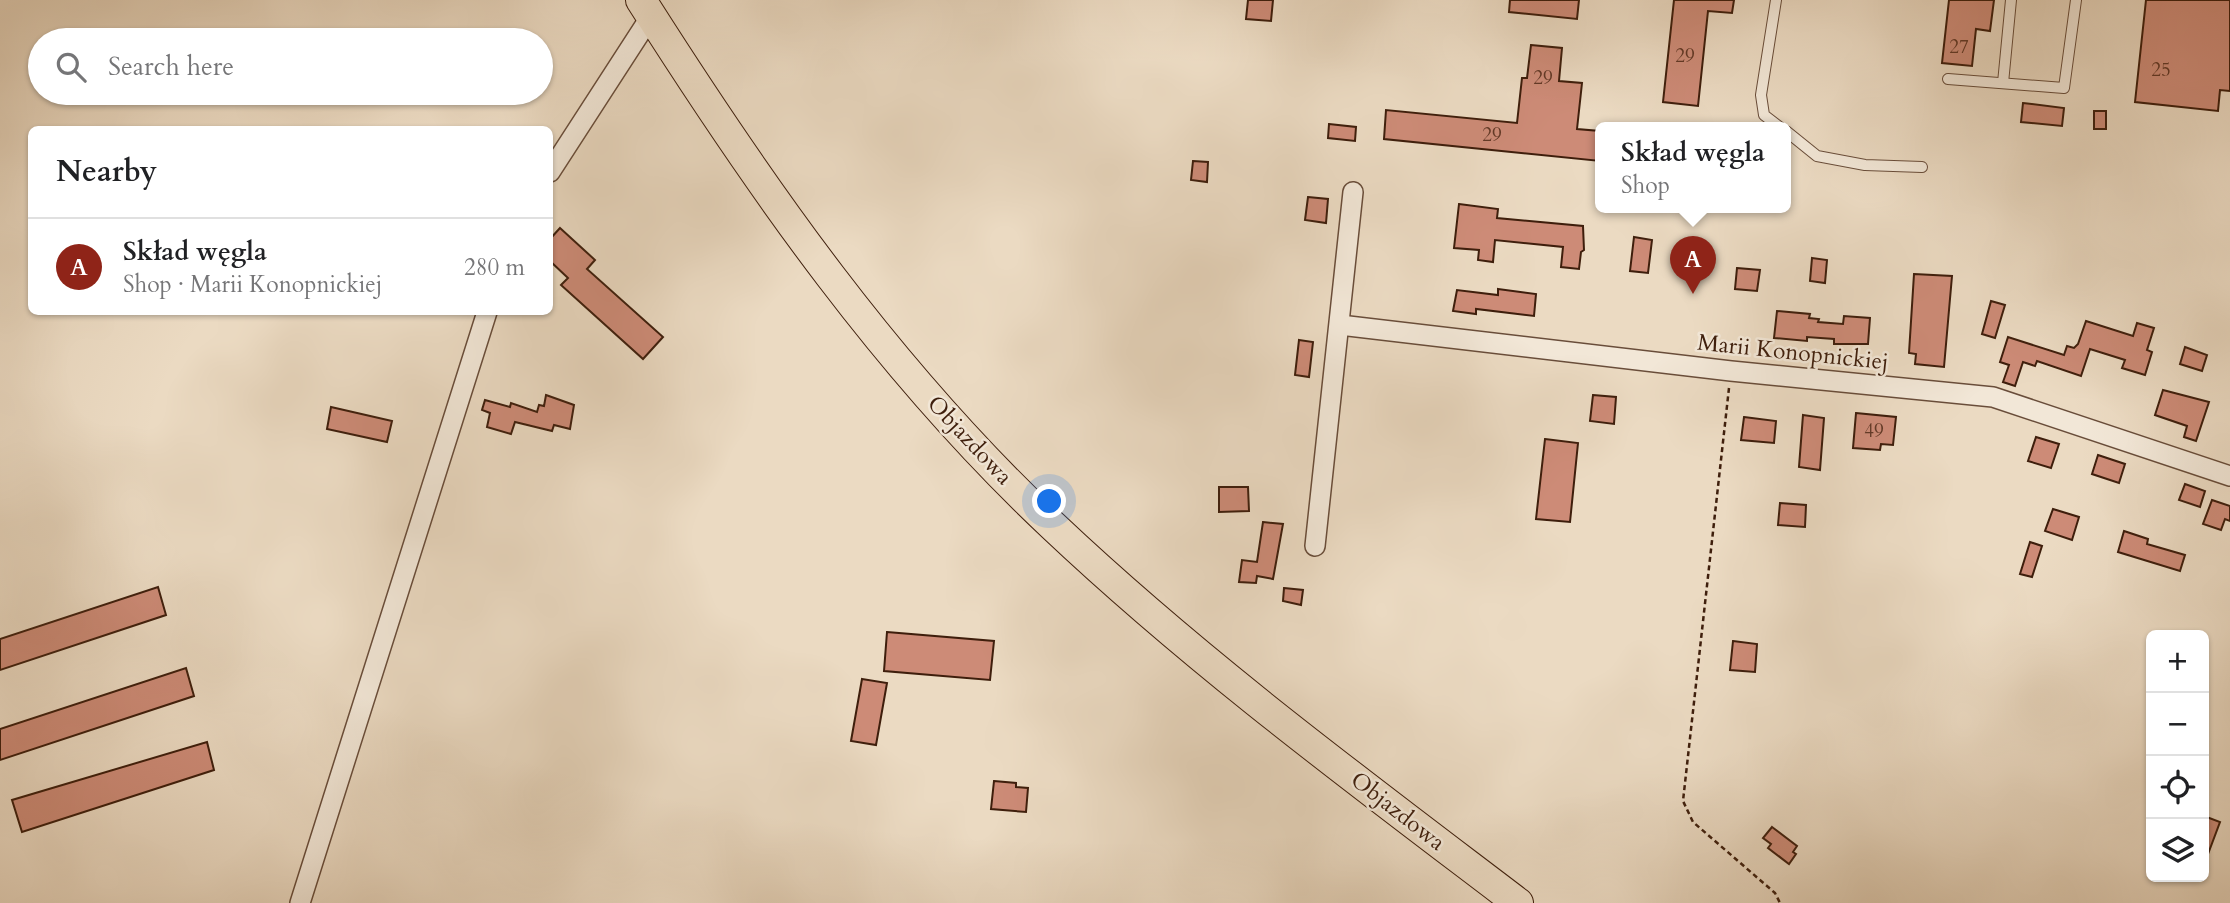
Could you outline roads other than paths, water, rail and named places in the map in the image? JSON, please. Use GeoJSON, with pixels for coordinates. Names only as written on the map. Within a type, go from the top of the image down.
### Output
{"type":"FeatureCollection","features":[{"type":"Feature","properties":{"kind":"main road","name":"Objazdowa"},"geometry":{"type":"LineString","coordinates":[[646,8],[697,89],[798,236],[909,374],[1002,475],[1069,541],[1207,663],[1518,903]]}},
{"type":"Feature","properties":{"kind":"street"},"geometry":{"type":"LineString","coordinates":[[553,167],[646,8]]}},
{"type":"Feature","properties":{"kind":"street"},"geometry":{"type":"LineString","coordinates":[[1315,545],[1353,192]]}},
{"type":"Feature","properties":{"kind":"street"},"geometry":{"type":"LineString","coordinates":[[300,903],[486,315]]}},
{"type":"Feature","properties":{"kind":"street","name":"Marii Konopnickiej"},"geometry":{"type":"LineString","coordinates":[[1340,324],[1731,371],[1993,397],[2230,476]]}},
{"type":"Feature","properties":{"kind":"lane"},"geometry":{"type":"LineString","coordinates":[[1773,122],[1764,115],[1761,95],[1776,0]]}},
{"type":"Feature","properties":{"kind":"lane"},"geometry":{"type":"LineString","coordinates":[[2003,83],[2011,0]]}},
{"type":"Feature","properties":{"kind":"lane"},"geometry":{"type":"LineString","coordinates":[[1948,79],[2064,89],[2076,0]]}},
{"type":"Feature","properties":{"kind":"lane"},"geometry":{"type":"LineString","coordinates":[[1791,135],[1816,156],[1865,165],[1922,167]]}},
{"type":"Feature","properties":{"kind":"place","name":"Skład węgla"},"geometry":{"type":"Point","coordinates":[1693,294]}}]}
